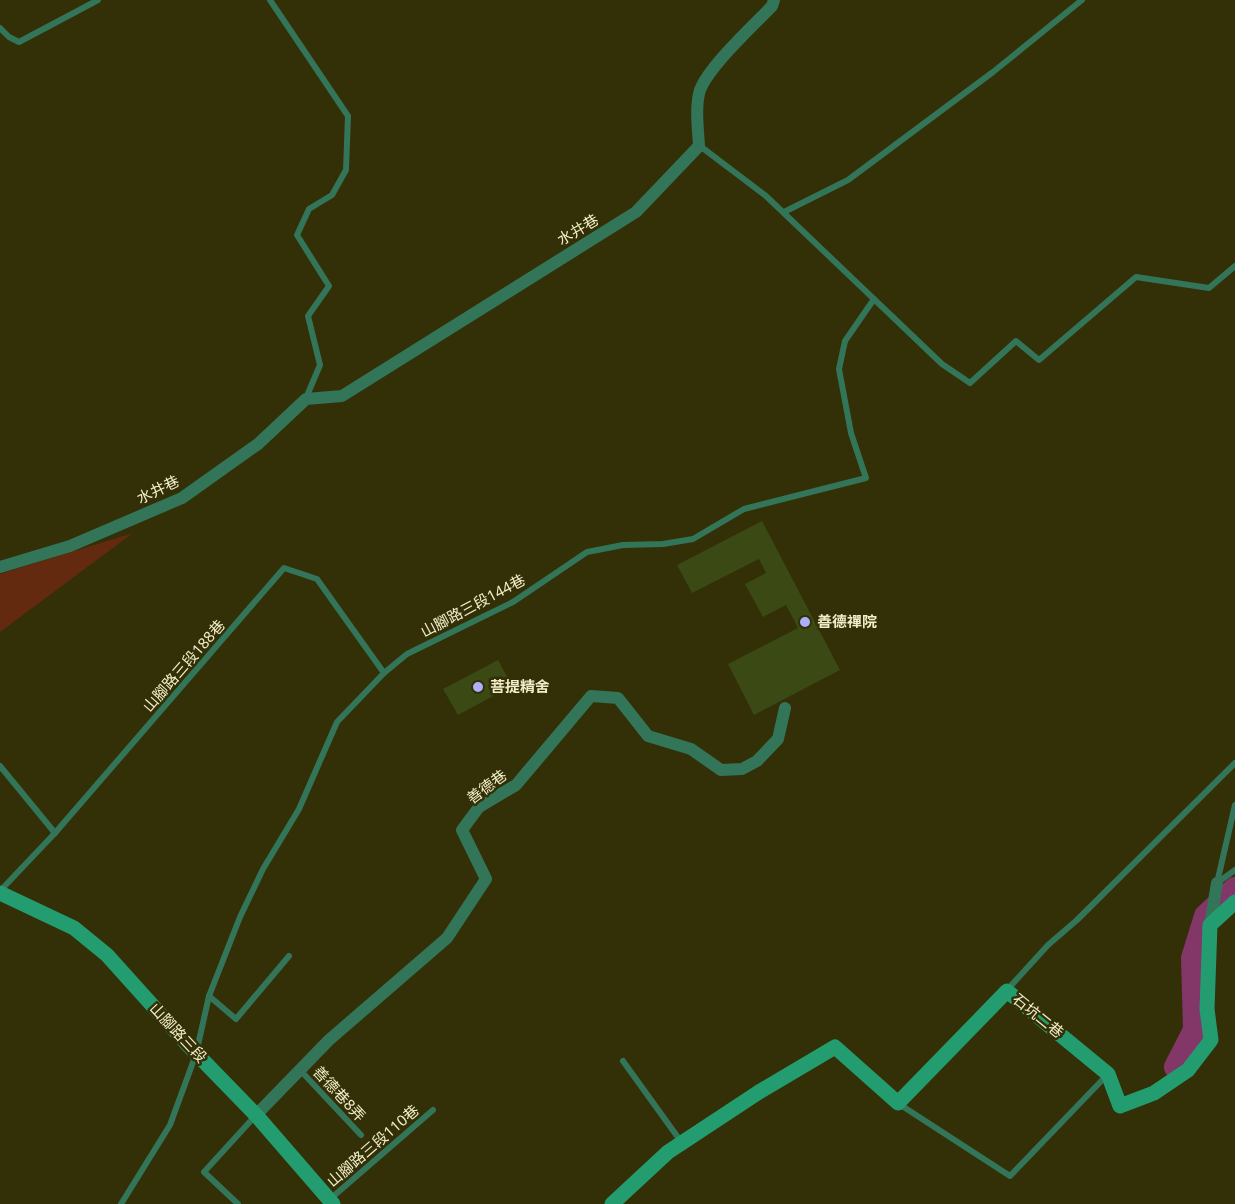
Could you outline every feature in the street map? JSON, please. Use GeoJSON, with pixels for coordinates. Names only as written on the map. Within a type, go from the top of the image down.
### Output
{"type":"FeatureCollection","features":[{"type":"Feature","properties":{"kind":"street"},"geometry":{"type":"LineString","coordinates":[[699,146],[700,91],[712,70],[772,6],[774,0]]}},
{"type":"Feature","properties":{"kind":"street","name":"水井巷"},"geometry":{"type":"LineString","coordinates":[[0,567],[70,546],[182,498],[258,444],[306,399],[342,396],[636,212],[699,146]]}},
{"type":"Feature","properties":{"kind":"street","name":"善德巷"},"geometry":{"type":"LineString","coordinates":[[256,1115],[352,1019],[447,938],[486,879],[462,830],[479,807],[516,785],[591,696],[618,698],[648,735],[691,749],[721,770],[742,769],[757,761],[778,739],[785,708]]}},
{"type":"Feature","properties":{"kind":"street"},"geometry":{"type":"LineString","coordinates":[[1108,1074],[1120,1106],[1154,1093],[1188,1070],[1211,1040],[1208,1009],[1210,925],[1217,883]]}},
{"type":"Feature","properties":{"kind":"street","name":"山腳路三段"},"geometry":{"type":"LineString","coordinates":[[0,892],[74,928],[107,955],[196,1054],[256,1115],[331,1202]]}},
{"type":"Feature","properties":{"kind":"street"},"geometry":{"type":"LineString","coordinates":[[1210,925],[1235,902]]}},
{"type":"Feature","properties":{"kind":"street","name":"石坑二巷"},"geometry":{"type":"LineString","coordinates":[[898,1103],[1007,991],[1108,1074]]}},
{"type":"Feature","properties":{"kind":"street"},"geometry":{"type":"LineString","coordinates":[[612,1204],[668,1152],[759,1092],[835,1047],[898,1103]]}},
{"type":"Feature","properties":{"kind":"lane"},"geometry":{"type":"LineString","coordinates":[[0,28],[9,37],[19,42],[98,0]]}},
{"type":"Feature","properties":{"kind":"lane","name":"水井巷"},"geometry":{"type":"LineString","coordinates":[[270,0],[348,116],[346,170],[332,195],[309,209],[297,235],[329,286],[308,316],[320,365],[306,399]]}},
{"type":"Feature","properties":{"kind":"lane"},"geometry":{"type":"LineString","coordinates":[[784,212],[848,180],[993,72],[1082,0]]}},
{"type":"Feature","properties":{"kind":"lane"},"geometry":{"type":"LineString","coordinates":[[699,146],[766,196],[942,364],[970,383],[1016,341],[1039,360],[1136,277],[1209,288],[1235,266]]}},
{"type":"Feature","properties":{"kind":"lane","name":"山腳路三段144巷"},"geometry":{"type":"LineString","coordinates":[[121,1204],[170,1125],[196,1054],[209,996],[240,917],[263,869],[299,809],[337,722],[407,654],[513,602],[587,552],[623,545],[663,544],[693,539],[744,509],[866,478],[851,433],[839,369],[845,341],[874,299]]}},
{"type":"Feature","properties":{"kind":"lane","name":"山腳路三段188巷"},"geometry":{"type":"LineString","coordinates":[[0,892],[55,833],[284,568],[317,579],[384,674]]}},
{"type":"Feature","properties":{"kind":"lane"},"geometry":{"type":"LineString","coordinates":[[1007,991],[1048,945],[1077,921],[1235,763]]}},
{"type":"Feature","properties":{"kind":"lane"},"geometry":{"type":"LineString","coordinates":[[0,766],[55,833]]}},
{"type":"Feature","properties":{"kind":"lane"},"geometry":{"type":"LineString","coordinates":[[1217,883],[1235,805]]}},
{"type":"Feature","properties":{"kind":"lane"},"geometry":{"type":"LineString","coordinates":[[1217,883],[1235,870]]}},
{"type":"Feature","properties":{"kind":"lane"},"geometry":{"type":"LineString","coordinates":[[209,996],[236,1019],[290,956]]}},
{"type":"Feature","properties":{"kind":"lane"},"geometry":{"type":"LineString","coordinates":[[623,1060],[682,1143]]}},
{"type":"Feature","properties":{"kind":"lane","name":"善德巷8弄"},"geometry":{"type":"LineString","coordinates":[[300,1070],[361,1135]]}},
{"type":"Feature","properties":{"kind":"lane"},"geometry":{"type":"LineString","coordinates":[[898,1103],[1010,1176],[1108,1074]]}},
{"type":"Feature","properties":{"kind":"lane","name":"山腳路三段110巷"},"geometry":{"type":"LineString","coordinates":[[331,1202],[433,1110]]}},
{"type":"Feature","properties":{"kind":"lane"},"geometry":{"type":"LineString","coordinates":[[238,1204],[204,1172],[256,1115]]}},
{"type":"Feature","properties":{"kind":"shaded area"},"geometry":{"type":"Polygon","coordinates":[[[133,533],[0,632],[0,574],[133,533]]]}},
{"type":"Feature","properties":{"kind":"building","name":"善德禪院"},"geometry":{"type":"Polygon","coordinates":[[[762,521],[840,670],[754,715],[728,664],[798,628],[786,605],[763,617],[745,584],[766,573],[759,559],[692,593],[677,565],[762,521]]]}},
{"type":"Feature","properties":{"kind":"building","name":"菩提精舍"},"geometry":{"type":"Polygon","coordinates":[[[498,660],[512,686],[458,715],[443,689],[498,660]]]}},
{"type":"Feature","properties":{"kind":"waterway"},"geometry":{"type":"LineString","coordinates":[[1176,1067],[1195,1030],[1193,958],[1206,916],[1235,889]]}},
{"type":"Feature","properties":{"kind":"place","name":"善德禪院"},"geometry":{"type":"Point","coordinates":[805,622]}},
{"type":"Feature","properties":{"kind":"place","name":"菩提精舍"},"geometry":{"type":"Point","coordinates":[478,687]}}]}
